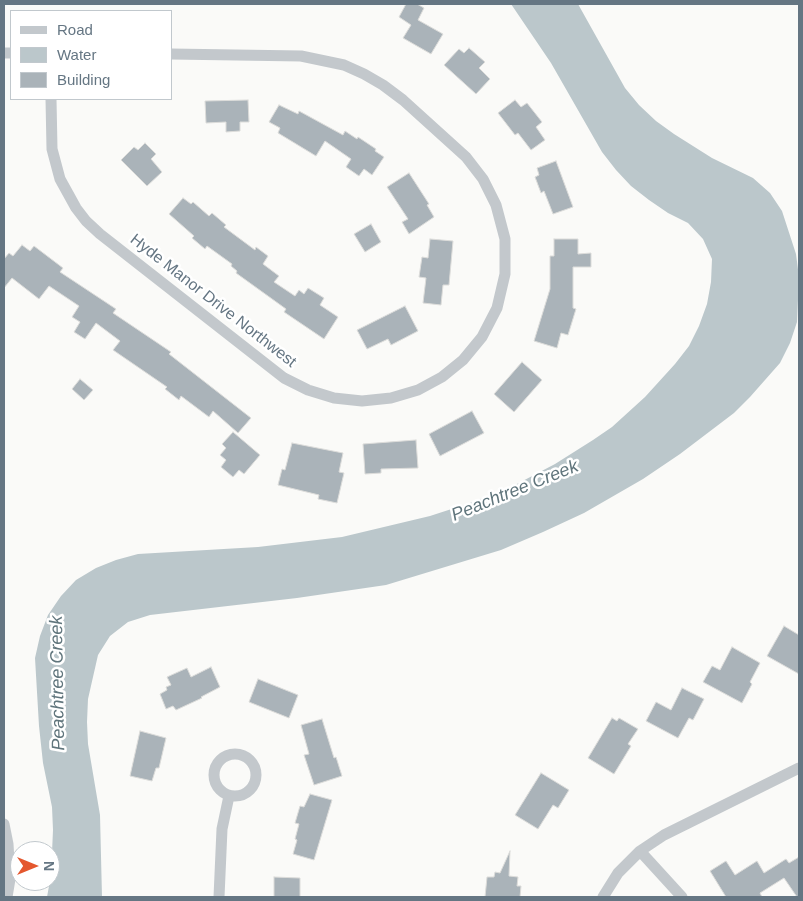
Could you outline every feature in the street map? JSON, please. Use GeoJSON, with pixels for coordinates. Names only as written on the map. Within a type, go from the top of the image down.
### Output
{"type":"FeatureCollection","features":[{"type":"Feature","properties":{"kind":"street","name":"Hyde Manor Drive Northwest"},"geometry":{"type":"LineString","coordinates":[[51,100],[52,149],[60,179],[76,208],[86,221],[284,378],[308,390],[334,398],[362,401],[382,399],[418,390],[442,377],[463,360],[482,337],[497,308],[505,274],[505,239],[496,205],[483,179],[466,157],[383,84],[344,65],[301,56],[172,54]]}},
{"type":"Feature","properties":{"kind":"street"},"geometry":{"type":"LineString","coordinates":[[603,897],[618,873],[640,852],[664,835],[799,768]]}},
{"type":"Feature","properties":{"kind":"street"},"geometry":{"type":"LineString","coordinates":[[219,897],[222,830],[229,796]]}},
{"type":"Feature","properties":{"kind":"street"},"geometry":{"type":"LineString","coordinates":[[4,824],[8,844],[10,879],[7,897]]}},
{"type":"Feature","properties":{"kind":"street"},"geometry":{"type":"LineString","coordinates":[[640,852],[682,897]]}},
{"type":"Feature","properties":{"kind":"water","name":"Peachtree Creek"},"geometry":{"type":"Polygon","coordinates":[[[511,4],[578,4],[625,88],[639,105],[674,134],[712,158],[753,178],[770,193],[782,211],[796,254],[799,277],[797,322],[790,343],[780,363],[734,413],[643,479],[584,513],[501,550],[386,585],[297,598],[150,615],[128,622],[110,636],[98,655],[88,699],[88,744],[100,815],[102,897],[47,897],[48,891],[60,891],[60,841],[53,841],[52,807],[43,763],[35,658],[40,636],[48,615],[61,596],[76,580],[96,568],[138,554],[258,547],[342,537],[430,516],[473,502],[515,485],[555,464],[612,427],[645,397],[689,346],[707,304],[711,282],[712,259],[703,239],[688,223],[668,213],[631,186],[616,170],[602,152],[551,63],[511,4]]]}},
{"type":"Feature","properties":{"kind":"building"},"geometry":{"type":"Polygon","coordinates":[[[406,4],[417,4],[424,8],[418,20],[443,34],[431,54],[403,38],[411,25],[399,17],[406,4]]]}},
{"type":"Feature","properties":{"kind":"building"},"geometry":{"type":"Polygon","coordinates":[[[469,48],[485,62],[479,68],[490,79],[476,94],[444,65],[459,49],[464,53],[469,48]]]}},
{"type":"Feature","properties":{"kind":"building"},"geometry":{"type":"Polygon","coordinates":[[[248,100],[249,122],[240,122],[240,131],[226,132],[226,122],[206,123],[205,101],[248,100]]]}},
{"type":"Feature","properties":{"kind":"building"},"geometry":{"type":"Polygon","coordinates":[[[515,100],[521,107],[527,103],[542,122],[536,127],[545,140],[531,150],[518,133],[515,135],[498,113],[515,100]]]}},
{"type":"Feature","properties":{"kind":"building"},"geometry":{"type":"Polygon","coordinates":[[[279,105],[298,114],[299,111],[343,135],[345,131],[357,139],[358,137],[384,157],[372,175],[364,169],[359,176],[346,167],[351,159],[325,141],[316,156],[278,133],[280,128],[269,122],[279,105]]]}},
{"type":"Feature","properties":{"kind":"building"},"geometry":{"type":"Polygon","coordinates":[[[145,143],[156,154],[151,159],[162,172],[147,186],[121,160],[134,147],[138,150],[145,143]]]}},
{"type":"Feature","properties":{"kind":"building"},"geometry":{"type":"Polygon","coordinates":[[[556,161],[573,207],[553,214],[544,191],[541,193],[535,177],[539,175],[537,168],[556,161]]]}},
{"type":"Feature","properties":{"kind":"building"},"geometry":{"type":"Polygon","coordinates":[[[409,173],[429,204],[427,205],[434,217],[409,234],[402,222],[408,219],[387,187],[409,173]]]}},
{"type":"Feature","properties":{"kind":"building"},"geometry":{"type":"Polygon","coordinates":[[[183,198],[191,204],[193,202],[209,216],[212,213],[226,225],[224,227],[255,250],[256,247],[268,256],[263,264],[279,276],[274,282],[295,296],[299,290],[304,294],[308,288],[324,298],[320,305],[338,317],[324,339],[284,312],[286,309],[236,273],[237,271],[231,266],[232,264],[207,246],[205,249],[192,238],[194,236],[169,214],[183,198]]]}},
{"type":"Feature","properties":{"kind":"building"},"geometry":{"type":"Polygon","coordinates":[[[371,224],[381,242],[365,252],[354,234],[371,224]]]}},
{"type":"Feature","properties":{"kind":"building"},"geometry":{"type":"Polygon","coordinates":[[[430,239],[453,241],[449,285],[443,285],[441,305],[423,303],[426,278],[419,277],[422,257],[428,258],[430,239]]]}},
{"type":"Feature","properties":{"kind":"building"},"geometry":{"type":"Polygon","coordinates":[[[554,239],[578,239],[578,254],[591,253],[591,267],[573,267],[573,308],[576,309],[568,335],[561,333],[557,348],[534,341],[550,289],[550,256],[554,256],[554,239]]]}},
{"type":"Feature","properties":{"kind":"building"},"geometry":{"type":"Polygon","coordinates":[[[22,245],[30,251],[34,246],[63,268],[60,272],[116,309],[113,313],[171,352],[169,354],[251,418],[238,433],[213,411],[209,417],[181,396],[179,400],[165,389],[167,387],[113,350],[120,341],[96,323],[85,339],[74,332],[80,322],[72,317],[79,306],[49,286],[39,299],[12,278],[4,288],[4,259],[9,253],[13,256],[22,245]]]}},
{"type":"Feature","properties":{"kind":"building"},"geometry":{"type":"Polygon","coordinates":[[[405,306],[418,331],[391,345],[388,339],[367,349],[357,330],[405,306]]]}},
{"type":"Feature","properties":{"kind":"building"},"geometry":{"type":"Polygon","coordinates":[[[522,362],[542,380],[514,412],[494,394],[522,362]]]}},
{"type":"Feature","properties":{"kind":"building"},"geometry":{"type":"Polygon","coordinates":[[[80,379],[93,390],[84,400],[72,389],[80,379]]]}},
{"type":"Feature","properties":{"kind":"building"},"geometry":{"type":"Polygon","coordinates":[[[472,411],[484,433],[440,456],[429,434],[472,411]]]}},
{"type":"Feature","properties":{"kind":"building"},"geometry":{"type":"Polygon","coordinates":[[[233,432],[260,455],[244,474],[239,470],[233,477],[221,467],[226,460],[220,455],[226,448],[222,444],[233,432]]]}},
{"type":"Feature","properties":{"kind":"building"},"geometry":{"type":"Polygon","coordinates":[[[416,440],[418,468],[381,469],[381,473],[365,474],[363,444],[416,440]]]}},
{"type":"Feature","properties":{"kind":"building"},"geometry":{"type":"Polygon","coordinates":[[[292,443],[343,453],[339,472],[344,473],[337,503],[318,499],[319,495],[278,485],[282,469],[285,470],[292,443]]]}},
{"type":"Feature","properties":{"kind":"building"},"geometry":{"type":"Polygon","coordinates":[[[784,626],[799,635],[799,674],[767,656],[784,626]]]}},
{"type":"Feature","properties":{"kind":"building"},"geometry":{"type":"Polygon","coordinates":[[[732,647],[760,663],[742,703],[703,682],[712,666],[720,670],[732,647]]]}},
{"type":"Feature","properties":{"kind":"building"},"geometry":{"type":"Polygon","coordinates":[[[211,667],[220,687],[176,710],[173,706],[166,709],[160,694],[167,690],[166,687],[171,685],[167,677],[187,668],[191,677],[211,667]]]}},
{"type":"Feature","properties":{"kind":"building"},"geometry":{"type":"Polygon","coordinates":[[[258,679],[298,695],[289,718],[249,702],[258,679]]]}},
{"type":"Feature","properties":{"kind":"building"},"geometry":{"type":"Polygon","coordinates":[[[682,688],[704,699],[693,720],[689,718],[678,738],[646,721],[656,702],[671,710],[682,688]]]}},
{"type":"Feature","properties":{"kind":"building"},"geometry":{"type":"Polygon","coordinates":[[[612,718],[617,721],[619,718],[638,729],[628,744],[631,746],[614,774],[588,758],[612,718]]]}},
{"type":"Feature","properties":{"kind":"building"},"geometry":{"type":"Polygon","coordinates":[[[322,719],[334,758],[336,757],[342,776],[314,785],[304,755],[309,754],[301,725],[322,719]]]}},
{"type":"Feature","properties":{"kind":"building"},"geometry":{"type":"Polygon","coordinates":[[[140,731],[166,738],[159,768],[156,768],[152,781],[130,776],[140,731]]]}},
{"type":"Feature","properties":{"kind":"building"},"geometry":{"type":"Polygon","coordinates":[[[541,773],[569,790],[558,808],[553,805],[538,829],[515,815],[541,773]]]}},
{"type":"Feature","properties":{"kind":"building"},"geometry":{"type":"Polygon","coordinates":[[[310,794],[332,800],[314,860],[293,854],[299,824],[295,823],[300,806],[304,807],[310,794]]]}},
{"type":"Feature","properties":{"kind":"building"},"geometry":{"type":"Polygon","coordinates":[[[510,851],[509,876],[518,877],[517,886],[521,886],[520,897],[485,897],[487,877],[494,877],[495,872],[500,873],[510,851]]]}},
{"type":"Feature","properties":{"kind":"building"},"geometry":{"type":"Polygon","coordinates":[[[799,857],[799,897],[797,897],[784,878],[760,893],[762,897],[726,897],[710,871],[726,861],[735,875],[757,861],[764,873],[786,859],[789,863],[799,857]]]}},
{"type":"Feature","properties":{"kind":"building"},"geometry":{"type":"Polygon","coordinates":[[[274,877],[300,878],[300,897],[274,897],[274,877]]]}}]}
